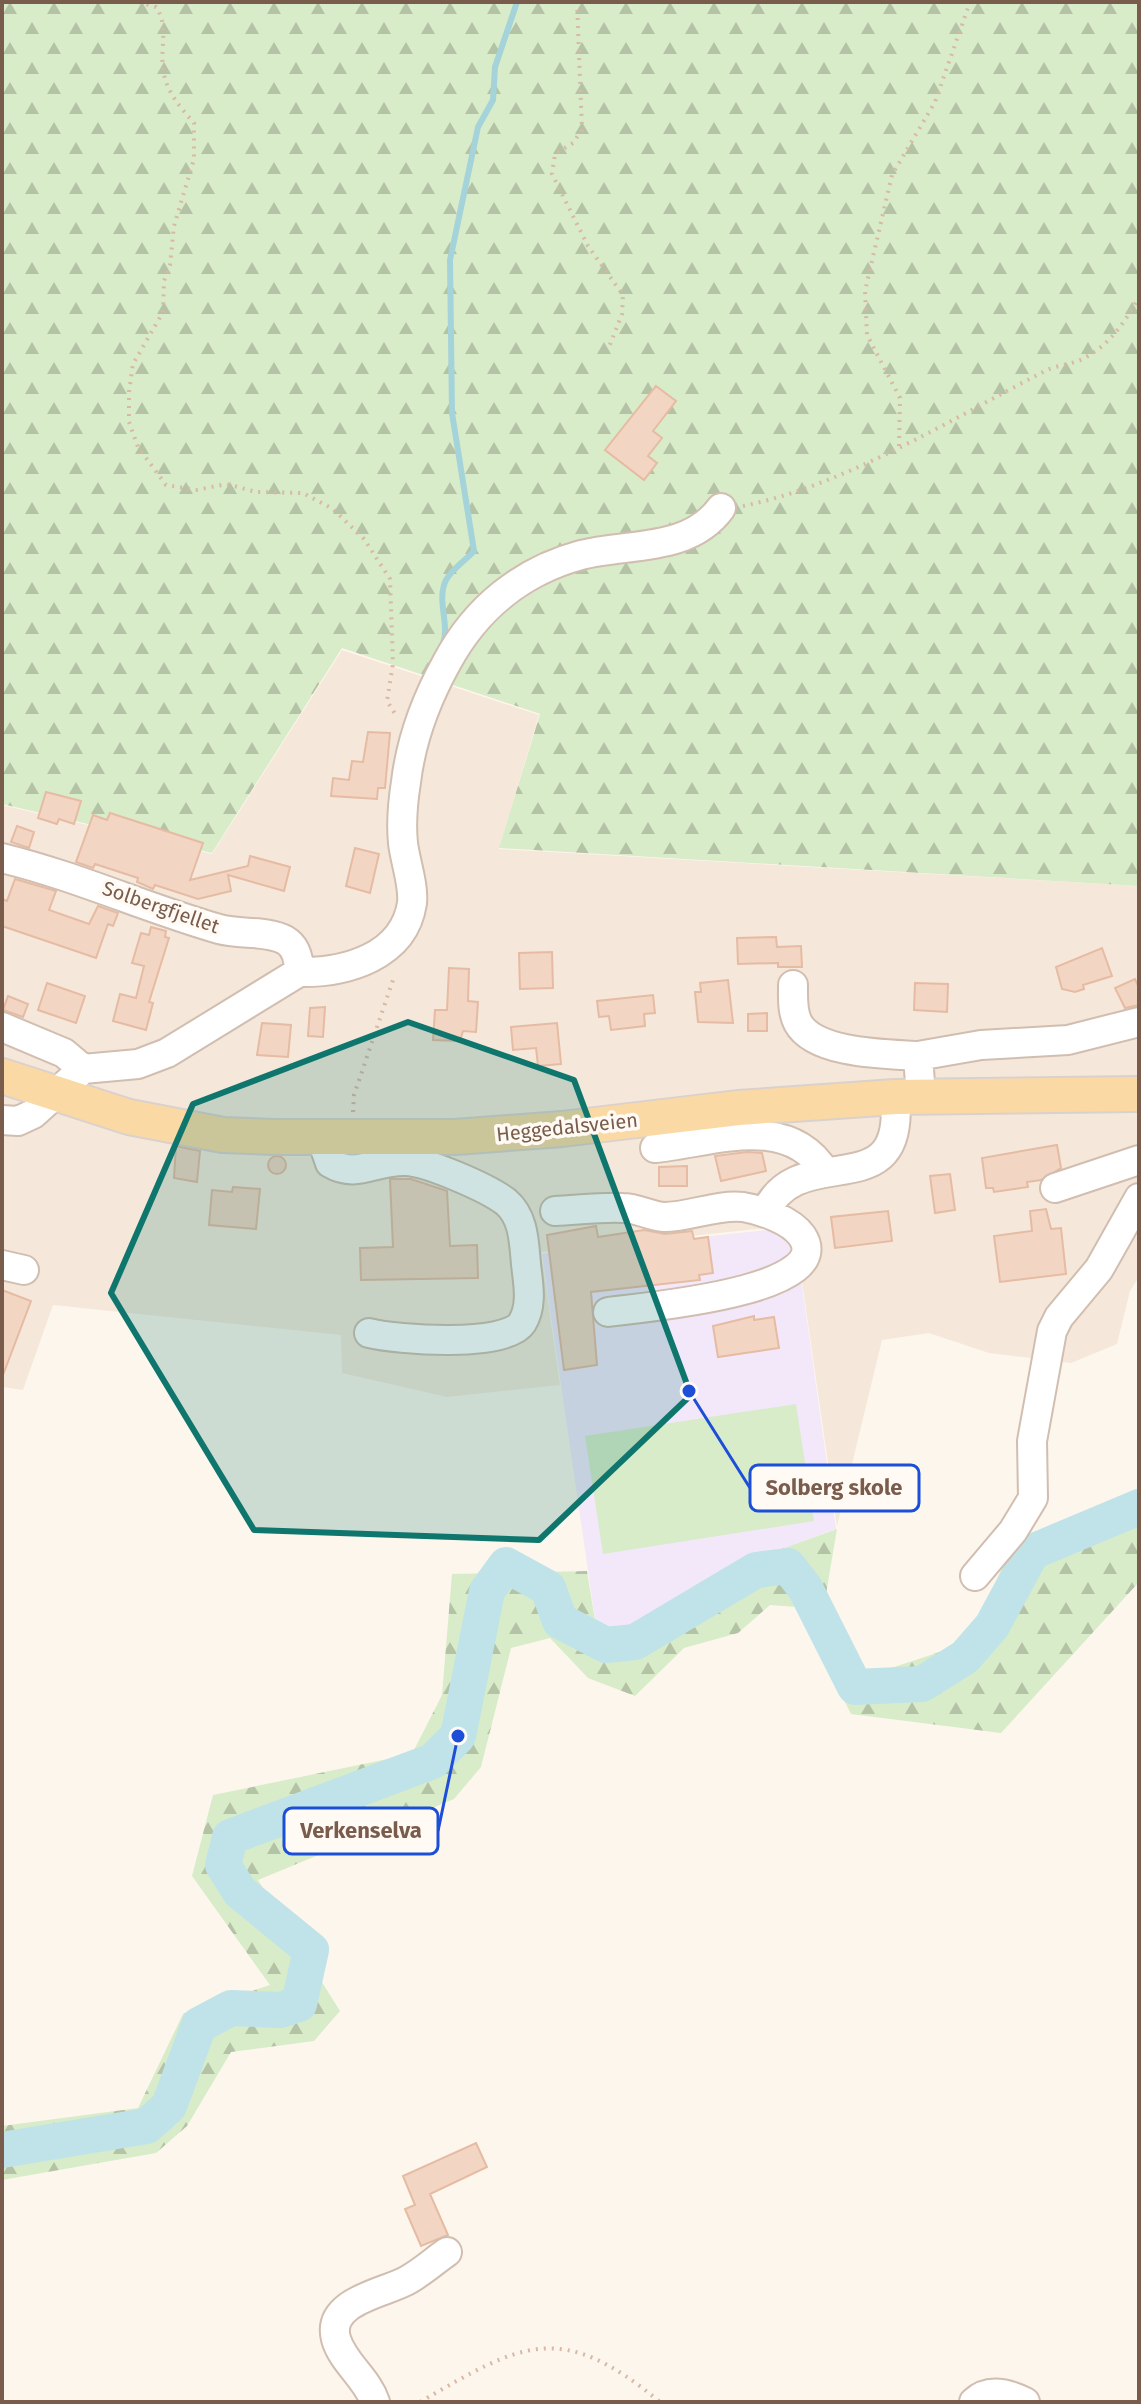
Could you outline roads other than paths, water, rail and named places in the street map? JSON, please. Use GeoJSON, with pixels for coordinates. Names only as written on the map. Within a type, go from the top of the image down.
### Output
{"type":"FeatureCollection","features":[{"type":"Feature","properties":{"kind":"main road","name":"Heggedalsveien"},"geometry":{"type":"LineString","coordinates":[[2,1076],[129,1117],[194,1130],[223,1135],[321,1137],[510,1135],[738,1108],[908,1097],[1139,1094]]}},
{"type":"Feature","properties":{"kind":"street"},"geometry":{"type":"LineString","coordinates":[[2,1120],[18,1121],[57,1095],[83,1069],[138,1064],[167,1053],[299,972],[327,973],[354,966],[379,954],[396,939],[412,901],[402,837],[406,781],[417,729],[446,663],[469,626],[521,579],[581,555],[688,536],[710,522],[721,508]]}},
{"type":"Feature","properties":{"kind":"street","name":"Solbergfjellet"},"geometry":{"type":"LineString","coordinates":[[2,858],[107,888],[220,929],[273,935],[291,944],[299,958],[299,972]]}},
{"type":"Feature","properties":{"kind":"street"},"geometry":{"type":"LineString","coordinates":[[793,985],[794,1013],[801,1028],[811,1037],[841,1047],[918,1056],[981,1045],[1068,1040],[1139,1022]]}},
{"type":"Feature","properties":{"kind":"street"},"geometry":{"type":"LineString","coordinates":[[2,1027],[64,1053],[83,1069]]}},
{"type":"Feature","properties":{"kind":"street"},"geometry":{"type":"LineString","coordinates":[[765,1213],[773,1195],[825,1172],[872,1163],[887,1152],[908,1097],[918,1056]]}},
{"type":"Feature","properties":{"kind":"street"},"geometry":{"type":"LineString","coordinates":[[655,1148],[735,1135],[778,1137],[807,1151],[825,1172]]}},
{"type":"Feature","properties":{"kind":"street"},"geometry":{"type":"LineString","coordinates":[[321,1137],[330,1163],[342,1170],[409,1160],[482,1190],[506,1202],[517,1216],[524,1235],[530,1305],[522,1324],[512,1333],[462,1339],[408,1339],[369,1333]]}},
{"type":"Feature","properties":{"kind":"street"},"geometry":{"type":"LineString","coordinates":[[1055,1188],[1139,1160]]}},
{"type":"Feature","properties":{"kind":"street"},"geometry":{"type":"LineString","coordinates":[[975,1576],[1013,1531],[1033,1498],[1032,1441],[1052,1331],[1099,1269],[1139,1198]]}},
{"type":"Feature","properties":{"kind":"street"},"geometry":{"type":"LineString","coordinates":[[555,1211],[625,1208],[663,1217],[741,1207],[765,1213],[795,1228],[804,1239],[806,1255],[800,1266],[789,1275],[725,1296],[608,1312]]}},
{"type":"Feature","properties":{"kind":"street"},"geometry":{"type":"LineString","coordinates":[[375,2402],[372,2392],[341,2349],[335,2336],[337,2323],[345,2309],[357,2301],[407,2281],[447,2252]]}},
{"type":"Feature","properties":{"kind":"street"},"geometry":{"type":"LineString","coordinates":[[974,2402],[980,2397],[1000,2393],[1025,2402]]}},
{"type":"Feature","properties":{"kind":"waterway"},"geometry":{"type":"LineString","coordinates":[[443,644],[443,588],[452,572],[474,551],[452,413],[450,260],[478,127],[493,100],[495,67],[517,2]]}},
{"type":"Feature","properties":{"kind":"waterway"},"geometry":{"type":"LineString","coordinates":[[2,2150],[147,2126],[169,2106],[199,2025],[231,2008],[280,2010],[299,2004],[311,1950],[240,1892],[223,1865],[230,1837],[433,1761],[458,1736],[487,1591],[506,1565],[548,1588],[560,1621],[606,1645],[635,1642],[756,1570],[788,1566],[805,1588],[855,1687],[922,1684],[965,1657],[992,1626],[1032,1552],[1139,1507]]}},
{"type":"Feature","properties":{"kind":"place","name":"Solberg skole"},"geometry":{"type":"Point","coordinates":[689,1391]}},
{"type":"Feature","properties":{"kind":"place","name":"Verkenselva"},"geometry":{"type":"Point","coordinates":[458,1736]}}]}
